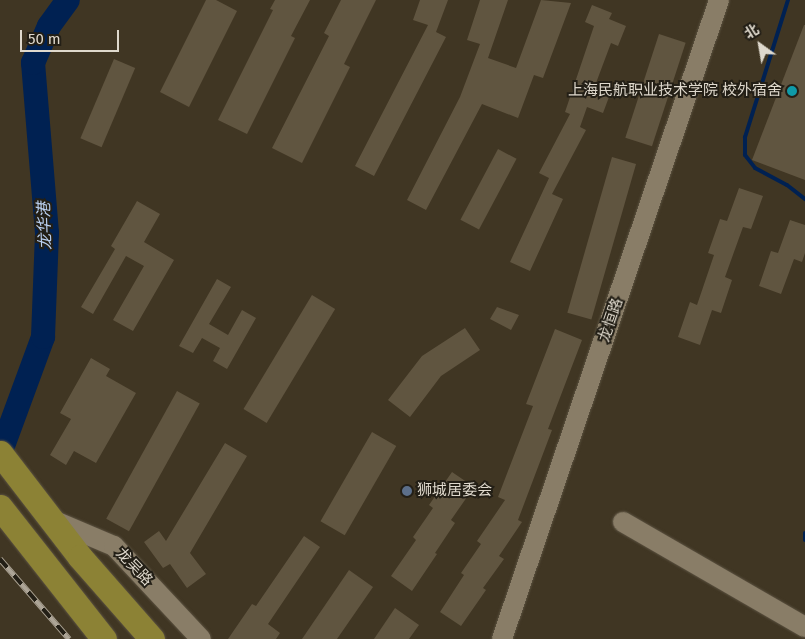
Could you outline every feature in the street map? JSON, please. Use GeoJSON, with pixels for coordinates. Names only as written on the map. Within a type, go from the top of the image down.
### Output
{"type":"FeatureCollection","features":[{"type":"Feature","properties":{"kind":"main road","name":"龙吴路"},"geometry":{"type":"LineString","coordinates":[[0,453],[31,496],[152,639]]}},
{"type":"Feature","properties":{"kind":"main road"},"geometry":{"type":"LineString","coordinates":[[0,507],[104,639]]}},
{"type":"Feature","properties":{"kind":"street","name":"龙恒路"},"geometry":{"type":"LineString","coordinates":[[502,639],[719,0]]}},
{"type":"Feature","properties":{"kind":"street","name":"龙吴路"},"geometry":{"type":"LineString","coordinates":[[50,519],[114,546],[201,639]]}},
{"type":"Feature","properties":{"kind":"street"},"geometry":{"type":"LineString","coordinates":[[623,522],[805,626]]}},
{"type":"Feature","properties":{"kind":"building"},"geometry":{"type":"Polygon","coordinates":[[[206,0],[216,0],[237,11],[189,107],[160,92],[206,0]]]}},
{"type":"Feature","properties":{"kind":"building"},"geometry":{"type":"Polygon","coordinates":[[[275,0],[310,0],[291,36],[295,38],[247,134],[218,120],[273,10],[270,9],[275,0]]]}},
{"type":"Feature","properties":{"kind":"building"},"geometry":{"type":"Polygon","coordinates":[[[341,0],[376,0],[344,64],[350,67],[302,163],[272,148],[329,36],[324,33],[341,0]]]}},
{"type":"Feature","properties":{"kind":"building"},"geometry":{"type":"Polygon","coordinates":[[[420,0],[448,0],[436,32],[446,37],[374,176],[355,166],[428,25],[413,20],[420,0]]]}},
{"type":"Feature","properties":{"kind":"building"},"geometry":{"type":"Polygon","coordinates":[[[480,0],[508,0],[488,58],[516,68],[541,0],[571,3],[543,78],[534,75],[518,118],[482,104],[426,210],[407,200],[460,97],[480,44],[467,40],[480,0]]]}},
{"type":"Feature","properties":{"kind":"building"},"geometry":{"type":"Polygon","coordinates":[[[592,5],[612,13],[609,19],[626,26],[618,46],[611,43],[596,83],[612,89],[603,113],[587,107],[580,127],[586,130],[552,194],[563,199],[530,271],[510,262],[549,178],[539,173],[570,114],[565,112],[594,26],[585,22],[592,5]]]}},
{"type":"Feature","properties":{"kind":"building","name":"上海民航职业技术学院 校外宿舍"},"geometry":{"type":"Polygon","coordinates":[[[805,25],[805,180],[752,160],[805,25]]]}},
{"type":"Feature","properties":{"kind":"building"},"geometry":{"type":"Polygon","coordinates":[[[659,34],[686,43],[652,146],[625,138],[659,34]]]}},
{"type":"Feature","properties":{"kind":"building"},"geometry":{"type":"Polygon","coordinates":[[[114,59],[135,68],[102,147],[80,138],[114,59]]]}},
{"type":"Feature","properties":{"kind":"building"},"geometry":{"type":"Polygon","coordinates":[[[498,149],[517,159],[479,229],[460,220],[498,149]]]}},
{"type":"Feature","properties":{"kind":"building"},"geometry":{"type":"Polygon","coordinates":[[[612,157],[636,164],[591,320],[567,313],[612,157]]]}},
{"type":"Feature","properties":{"kind":"building"},"geometry":{"type":"Polygon","coordinates":[[[739,188],[763,196],[751,229],[743,227],[725,277],[732,280],[721,313],[712,310],[700,345],[678,337],[690,302],[697,305],[714,255],[708,253],[720,219],[727,221],[739,188]]]}},
{"type":"Feature","properties":{"kind":"building"},"geometry":{"type":"Polygon","coordinates":[[[137,201],[160,214],[144,242],[174,260],[133,331],[113,320],[144,266],[126,256],[93,314],[81,307],[115,249],[111,246],[137,201]]]}},
{"type":"Feature","properties":{"kind":"building"},"geometry":{"type":"Polygon","coordinates":[[[790,220],[805,225],[805,253],[802,262],[794,259],[781,294],[759,286],[771,251],[778,253],[790,220]]]}},
{"type":"Feature","properties":{"kind":"building"},"geometry":{"type":"Polygon","coordinates":[[[217,279],[231,287],[209,324],[228,335],[242,310],[256,318],[227,369],[213,361],[220,348],[202,338],[193,353],[179,346],[217,279]]]}},
{"type":"Feature","properties":{"kind":"building"},"geometry":{"type":"Polygon","coordinates":[[[312,295],[335,309],[267,423],[243,409],[312,295]]]}},
{"type":"Feature","properties":{"kind":"building"},"geometry":{"type":"Polygon","coordinates":[[[497,307],[519,315],[511,330],[490,319],[497,307]]]}},
{"type":"Feature","properties":{"kind":"building"},"geometry":{"type":"Polygon","coordinates":[[[465,328],[480,350],[441,376],[410,417],[388,400],[422,356],[465,328]]]}},
{"type":"Feature","properties":{"kind":"building"},"geometry":{"type":"Polygon","coordinates":[[[555,329],[582,340],[548,429],[552,430],[518,520],[522,522],[499,556],[504,559],[483,588],[486,590],[461,626],[440,612],[464,575],[461,573],[481,544],[477,541],[505,500],[498,497],[533,406],[526,404],[555,329]]]}},
{"type":"Feature","properties":{"kind":"building"},"geometry":{"type":"Polygon","coordinates":[[[91,358],[110,369],[106,376],[136,393],[96,463],[74,451],[66,465],[50,455],[71,419],[60,413],[91,358]]]}},
{"type":"Feature","properties":{"kind":"building"},"geometry":{"type":"Polygon","coordinates":[[[177,391],[200,404],[129,531],[106,519],[177,391]]]}},
{"type":"Feature","properties":{"kind":"building"},"geometry":{"type":"Polygon","coordinates":[[[372,432],[396,446],[345,535],[321,521],[372,432]]]}},
{"type":"Feature","properties":{"kind":"building"},"geometry":{"type":"Polygon","coordinates":[[[225,443],[247,456],[190,553],[206,574],[187,588],[170,564],[163,568],[144,542],[159,531],[166,541],[225,443]]]}},
{"type":"Feature","properties":{"kind":"building"},"geometry":{"type":"Polygon","coordinates":[[[452,472],[474,487],[451,520],[455,523],[412,591],[391,576],[416,540],[413,537],[433,508],[429,505],[452,472]]]}},
{"type":"Feature","properties":{"kind":"building"},"geometry":{"type":"Polygon","coordinates":[[[304,536],[320,547],[268,624],[280,633],[276,639],[228,639],[252,604],[256,606],[304,536]]]}},
{"type":"Feature","properties":{"kind":"building"},"geometry":{"type":"Polygon","coordinates":[[[349,570],[373,587],[337,639],[302,639],[349,570]]]}},
{"type":"Feature","properties":{"kind":"building"},"geometry":{"type":"Polygon","coordinates":[[[395,608],[419,625],[409,639],[374,639],[395,608]]]}},
{"type":"Feature","properties":{"kind":"waterway","name":"龙华港"},"geometry":{"type":"LineString","coordinates":[[0,454],[43,337],[47,233],[33,63],[49,26],[68,0]]}},
{"type":"Feature","properties":{"kind":"waterway"},"geometry":{"type":"LineString","coordinates":[[788,0],[745,137],[745,155],[755,168],[787,185],[805,199]]}},
{"type":"Feature","properties":{"kind":"waterway"},"geometry":{"type":"LineString","coordinates":[[805,533],[805,540]]}},
{"type":"Feature","properties":{"kind":"railway"},"geometry":{"type":"LineString","coordinates":[[0,559],[69,639]]}},
{"type":"Feature","properties":{"kind":"place","name":"上海民航职业技术学院 校外宿舍"},"geometry":{"type":"Point","coordinates":[792,91]}},
{"type":"Feature","properties":{"kind":"place","name":"狮城居委会"},"geometry":{"type":"Point","coordinates":[407,491]}}]}
